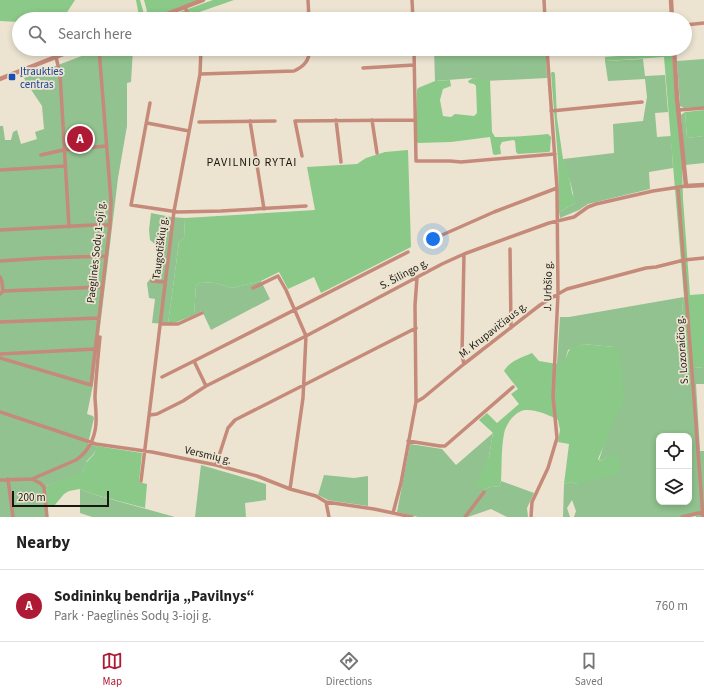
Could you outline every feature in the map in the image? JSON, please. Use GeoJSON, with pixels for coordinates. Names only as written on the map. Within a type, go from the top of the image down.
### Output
{"type":"FeatureCollection","features":[{"type":"Feature","properties":{"kind":"street"},"geometry":{"type":"LineString","coordinates":[[172,12],[196,1],[203,0]]}},
{"type":"Feature","properties":{"kind":"street"},"geometry":{"type":"LineString","coordinates":[[308,0],[309,12]]}},
{"type":"Feature","properties":{"kind":"street"},"geometry":{"type":"LineString","coordinates":[[412,0],[413,12]]}},
{"type":"Feature","properties":{"kind":"street"},"geometry":{"type":"LineString","coordinates":[[544,0],[545,12]]}},
{"type":"Feature","properties":{"kind":"street"},"geometry":{"type":"LineString","coordinates":[[671,0],[672,12]]}},
{"type":"Feature","properties":{"kind":"street"},"geometry":{"type":"LineString","coordinates":[[185,7],[187,12]]}},
{"type":"Feature","properties":{"kind":"street"},"geometry":{"type":"LineString","coordinates":[[692,24],[704,23]]}},
{"type":"Feature","properties":{"kind":"street","name":"Paeglinės Sodų 1-oji g."},"geometry":{"type":"LineString","coordinates":[[0,358],[91,385],[110,225],[111,201],[100,56]]}},
{"type":"Feature","properties":{"kind":"street","name":"Taugotiškių g."},"geometry":{"type":"LineString","coordinates":[[141,481],[174,211],[200,74],[201,56]]}},
{"type":"Feature","properties":{"kind":"street"},"geometry":{"type":"LineString","coordinates":[[200,74],[294,71],[299,69],[306,62],[309,56]]}},
{"type":"Feature","properties":{"kind":"street"},"geometry":{"type":"LineString","coordinates":[[414,56],[416,162],[461,162],[555,154]]}},
{"type":"Feature","properties":{"kind":"street","name":"J. Urbšio g."},"geometry":{"type":"LineString","coordinates":[[531,517],[532,502],[548,468],[557,438],[553,396],[558,294],[558,220],[555,154],[547,56]]}},
{"type":"Feature","properties":{"kind":"street"},"geometry":{"type":"LineString","coordinates":[[674,56],[678,110],[686,186]]}},
{"type":"Feature","properties":{"kind":"street"},"geometry":{"type":"LineString","coordinates":[[0,79],[56,57],[60,74],[69,226]]}},
{"type":"Feature","properties":{"kind":"street"},"geometry":{"type":"LineString","coordinates":[[363,68],[414,66]]}},
{"type":"Feature","properties":{"kind":"street"},"geometry":{"type":"LineString","coordinates":[[551,111],[642,102]]}},
{"type":"Feature","properties":{"kind":"street"},"geometry":{"type":"LineString","coordinates":[[150,103],[131,205],[174,211],[221,211],[306,206]]}},
{"type":"Feature","properties":{"kind":"street"},"geometry":{"type":"LineString","coordinates":[[678,110],[704,108]]}},
{"type":"Feature","properties":{"kind":"street"},"geometry":{"type":"LineString","coordinates":[[336,120],[340,162]]}},
{"type":"Feature","properties":{"kind":"street"},"geometry":{"type":"LineString","coordinates":[[372,120],[377,153]]}},
{"type":"Feature","properties":{"kind":"street"},"geometry":{"type":"LineString","coordinates":[[302,156],[295,121],[415,120]]}},
{"type":"Feature","properties":{"kind":"street"},"geometry":{"type":"LineString","coordinates":[[250,121],[264,209]]}},
{"type":"Feature","properties":{"kind":"street"},"geometry":{"type":"LineString","coordinates":[[199,122],[274,121]]}},
{"type":"Feature","properties":{"kind":"street"},"geometry":{"type":"LineString","coordinates":[[147,123],[189,131]]}},
{"type":"Feature","properties":{"kind":"street"},"geometry":{"type":"LineString","coordinates":[[40,155],[64,150],[106,146]]}},
{"type":"Feature","properties":{"kind":"street"},"geometry":{"type":"LineString","coordinates":[[0,170],[65,166]]}},
{"type":"Feature","properties":{"kind":"street","name":"S. Šilingo g."},"geometry":{"type":"LineString","coordinates":[[150,415],[158,414],[206,386],[464,254],[558,220],[574,217],[588,207],[596,204],[653,191],[704,185]]}},
{"type":"Feature","properties":{"kind":"street"},"geometry":{"type":"LineString","coordinates":[[433,238],[494,212],[557,188]]}},
{"type":"Feature","properties":{"kind":"street","name":"S. Lozoraičio g."},"geometry":{"type":"LineString","coordinates":[[678,188],[703,517]]}},
{"type":"Feature","properties":{"kind":"street"},"geometry":{"type":"LineString","coordinates":[[0,230],[110,225]]}},
{"type":"Feature","properties":{"kind":"street"},"geometry":{"type":"LineString","coordinates":[[510,249],[511,328]]}},
{"type":"Feature","properties":{"kind":"street"},"geometry":{"type":"LineString","coordinates":[[162,377],[408,252]]}},
{"type":"Feature","properties":{"kind":"street"},"geometry":{"type":"LineString","coordinates":[[464,254],[462,355],[464,364]]}},
{"type":"Feature","properties":{"kind":"street"},"geometry":{"type":"LineString","coordinates":[[0,261],[106,256]]}},
{"type":"Feature","properties":{"kind":"street","name":"M. Krupavičiaus g."},"geometry":{"type":"LineString","coordinates":[[416,402],[540,305],[567,289],[684,260],[704,258]]}},
{"type":"Feature","properties":{"kind":"street"},"geometry":{"type":"LineString","coordinates":[[253,288],[278,276],[286,290],[306,336],[303,398],[290,489]]}},
{"type":"Feature","properties":{"kind":"street"},"geometry":{"type":"LineString","coordinates":[[0,277],[3,291]]}},
{"type":"Feature","properties":{"kind":"street"},"geometry":{"type":"LineString","coordinates":[[393,513],[416,402],[415,305],[417,278]]}},
{"type":"Feature","properties":{"kind":"street"},"geometry":{"type":"LineString","coordinates":[[152,280],[165,282]]}},
{"type":"Feature","properties":{"kind":"street"},"geometry":{"type":"LineString","coordinates":[[0,294],[3,291],[102,287]]}},
{"type":"Feature","properties":{"kind":"street"},"geometry":{"type":"LineString","coordinates":[[160,324],[178,324],[202,313]]}},
{"type":"Feature","properties":{"kind":"street"},"geometry":{"type":"LineString","coordinates":[[0,322],[99,318]]}},
{"type":"Feature","properties":{"kind":"street"},"geometry":{"type":"LineString","coordinates":[[216,465],[231,423],[416,328]]}},
{"type":"Feature","properties":{"kind":"street"},"geometry":{"type":"LineString","coordinates":[[0,480],[32,479],[76,460],[86,451],[92,442],[96,419],[95,397],[100,337]]}},
{"type":"Feature","properties":{"kind":"street"},"geometry":{"type":"LineString","coordinates":[[0,354],[95,349]]}},
{"type":"Feature","properties":{"kind":"street"},"geometry":{"type":"LineString","coordinates":[[194,361],[206,386]]}},
{"type":"Feature","properties":{"kind":"street"},"geometry":{"type":"LineString","coordinates":[[408,442],[445,446],[513,387]]}},
{"type":"Feature","properties":{"kind":"street","name":"Versmių g."},"geometry":{"type":"LineString","coordinates":[[0,412],[92,442],[145,450],[243,472],[290,489],[316,496],[326,502],[412,517]]}},
{"type":"Feature","properties":{"kind":"street"},"geometry":{"type":"LineString","coordinates":[[8,479],[13,517]]}},
{"type":"Feature","properties":{"kind":"street"},"geometry":{"type":"LineString","coordinates":[[32,479],[44,487],[47,517]]}},
{"type":"Feature","properties":{"kind":"street"},"geometry":{"type":"LineString","coordinates":[[465,517],[484,492]]}},
{"type":"Feature","properties":{"kind":"street"},"geometry":{"type":"LineString","coordinates":[[326,502],[329,517]]}},
{"type":"Feature","properties":{"kind":"street"},"geometry":{"type":"LineString","coordinates":[[682,517],[703,512]]}},
{"type":"Feature","properties":{"kind":"green space"},"geometry":{"type":"Polygon","coordinates":[[[0,0],[75,0],[67,12],[12,12],[12,22],[0,21],[0,0]]]}},
{"type":"Feature","properties":{"kind":"green space"},"geometry":{"type":"Polygon","coordinates":[[[136,0],[140,0],[143,12],[138,12],[136,0]]]}},
{"type":"Feature","properties":{"kind":"green space"},"geometry":{"type":"Polygon","coordinates":[[[144,0],[198,0],[167,12],[146,12],[144,0]]]}},
{"type":"Feature","properties":{"kind":"green space"},"geometry":{"type":"Polygon","coordinates":[[[213,0],[234,0],[200,12],[180,12],[213,0]]]}},
{"type":"Feature","properties":{"kind":"green space"},"geometry":{"type":"Polygon","coordinates":[[[82,56],[133,56],[131,82],[127,83],[127,126],[118,178],[93,385],[87,414],[93,416],[94,418],[88,444],[97,446],[81,473],[46,486],[48,517],[0,517],[0,126],[3,126],[5,140],[11,140],[13,132],[17,130],[21,144],[37,139],[35,132],[44,129],[42,106],[24,78],[82,56]]]}},
{"type":"Feature","properties":{"kind":"green space"},"geometry":{"type":"Polygon","coordinates":[[[434,56],[546,56],[547,78],[485,81],[473,78],[435,81],[434,56]]]}},
{"type":"Feature","properties":{"kind":"green space"},"geometry":{"type":"Polygon","coordinates":[[[672,56],[682,166],[690,295],[704,294],[704,367],[694,368],[688,363],[687,360],[682,302],[684,297],[664,57],[605,61],[605,57],[672,56]]]}},
{"type":"Feature","properties":{"kind":"green space"},"geometry":{"type":"Polygon","coordinates":[[[643,59],[645,76],[665,75],[668,112],[655,113],[657,137],[671,136],[673,168],[649,172],[650,189],[588,204],[579,210],[560,218],[559,212],[574,204],[574,196],[563,159],[614,153],[613,124],[643,121],[647,97],[645,79],[608,81],[605,61],[643,59]]]}},
{"type":"Feature","properties":{"kind":"green space"},"geometry":{"type":"Polygon","coordinates":[[[704,59],[704,107],[684,108],[680,106],[677,61],[704,59]]]}},
{"type":"Feature","properties":{"kind":"green space"},"geometry":{"type":"Polygon","coordinates":[[[552,72],[555,74],[557,118],[563,159],[568,170],[572,193],[575,199],[574,204],[559,212],[558,160],[552,72]]]}},
{"type":"Feature","properties":{"kind":"green space"},"geometry":{"type":"Polygon","coordinates":[[[473,78],[490,80],[492,132],[495,137],[548,134],[551,137],[550,151],[518,154],[516,152],[515,141],[513,140],[502,142],[500,146],[501,154],[495,155],[493,154],[490,137],[451,142],[418,143],[416,141],[418,88],[435,81],[450,80],[451,86],[443,89],[440,100],[443,116],[451,117],[455,114],[474,116],[477,113],[476,86],[468,81],[473,78]]]}},
{"type":"Feature","properties":{"kind":"green space"},"geometry":{"type":"Polygon","coordinates":[[[704,110],[704,136],[687,138],[685,112],[704,110]]]}},
{"type":"Feature","properties":{"kind":"green space"},"geometry":{"type":"Polygon","coordinates":[[[685,112],[687,138],[704,136],[704,163],[685,165],[681,115],[685,112]]]}},
{"type":"Feature","properties":{"kind":"green space"},"geometry":{"type":"Polygon","coordinates":[[[408,150],[411,247],[321,293],[314,277],[288,289],[279,272],[261,281],[232,288],[215,283],[201,282],[196,286],[194,315],[168,324],[179,242],[184,238],[185,218],[315,210],[307,167],[357,164],[366,158],[385,152],[408,150]]]}},
{"type":"Feature","properties":{"kind":"green space"},"geometry":{"type":"Polygon","coordinates":[[[151,213],[185,218],[184,238],[179,242],[168,324],[152,323],[155,299],[149,298],[147,283],[159,269],[162,245],[156,245],[150,240],[149,230],[151,213]]]}},
{"type":"Feature","properties":{"kind":"green space"},"geometry":{"type":"Polygon","coordinates":[[[261,281],[270,299],[211,330],[202,311],[194,315],[196,286],[201,282],[215,283],[232,288],[261,281]]]}},
{"type":"Feature","properties":{"kind":"green space"},"geometry":{"type":"Polygon","coordinates":[[[684,297],[682,302],[687,360],[694,368],[704,367],[704,384],[696,384],[700,451],[704,451],[704,517],[574,517],[576,511],[572,500],[567,508],[570,517],[563,517],[564,484],[571,482],[577,484],[602,461],[599,460],[604,444],[614,347],[583,344],[568,350],[565,361],[562,364],[557,364],[560,317],[569,317],[684,297]]]}},
{"type":"Feature","properties":{"kind":"green space"},"geometry":{"type":"Polygon","coordinates":[[[583,344],[614,347],[619,350],[621,357],[624,399],[598,459],[600,461],[612,454],[619,459],[621,465],[616,475],[577,484],[571,482],[564,484],[569,444],[558,442],[560,430],[558,420],[533,410],[525,410],[514,416],[508,423],[505,430],[502,446],[501,481],[499,487],[492,486],[483,490],[475,484],[489,456],[493,433],[479,420],[487,413],[497,423],[519,404],[511,394],[518,389],[504,371],[506,368],[516,360],[532,353],[539,361],[562,364],[570,349],[583,344]]]}},
{"type":"Feature","properties":{"kind":"green space"},"geometry":{"type":"Polygon","coordinates":[[[493,433],[486,464],[483,490],[492,486],[499,487],[501,481],[534,493],[527,508],[528,517],[507,517],[491,509],[468,517],[418,517],[397,512],[410,444],[442,449],[456,465],[493,433]]]}},
{"type":"Feature","properties":{"kind":"green space"},"geometry":{"type":"Polygon","coordinates":[[[97,446],[142,453],[139,482],[147,484],[145,508],[92,494],[80,489],[69,491],[64,494],[54,506],[47,507],[46,486],[83,471],[86,463],[94,454],[97,446]]]}},
{"type":"Feature","properties":{"kind":"green space"},"geometry":{"type":"Polygon","coordinates":[[[201,465],[266,484],[266,500],[245,503],[246,517],[195,517],[201,465]]]}},
{"type":"Feature","properties":{"kind":"green space"},"geometry":{"type":"Polygon","coordinates":[[[324,475],[354,478],[368,476],[368,506],[328,500],[318,495],[324,475]]]}},
{"type":"Feature","properties":{"kind":"green space"},"geometry":{"type":"Polygon","coordinates":[[[80,489],[92,494],[175,517],[92,517],[80,513],[80,489]]]}},
{"type":"Feature","properties":{"kind":"place","name":"Įtraukties centras"},"geometry":{"type":"Point","coordinates":[12,77]}},
{"type":"Feature","properties":{"kind":"place","name":"Sodininkų bendrija „Pavilnys“"},"geometry":{"type":"Point","coordinates":[80,139]}},
{"type":"Feature","properties":{"kind":"district","name":"PAVILNIO RYTAI"},"geometry":{"type":"Point","coordinates":[252,162]}}]}
